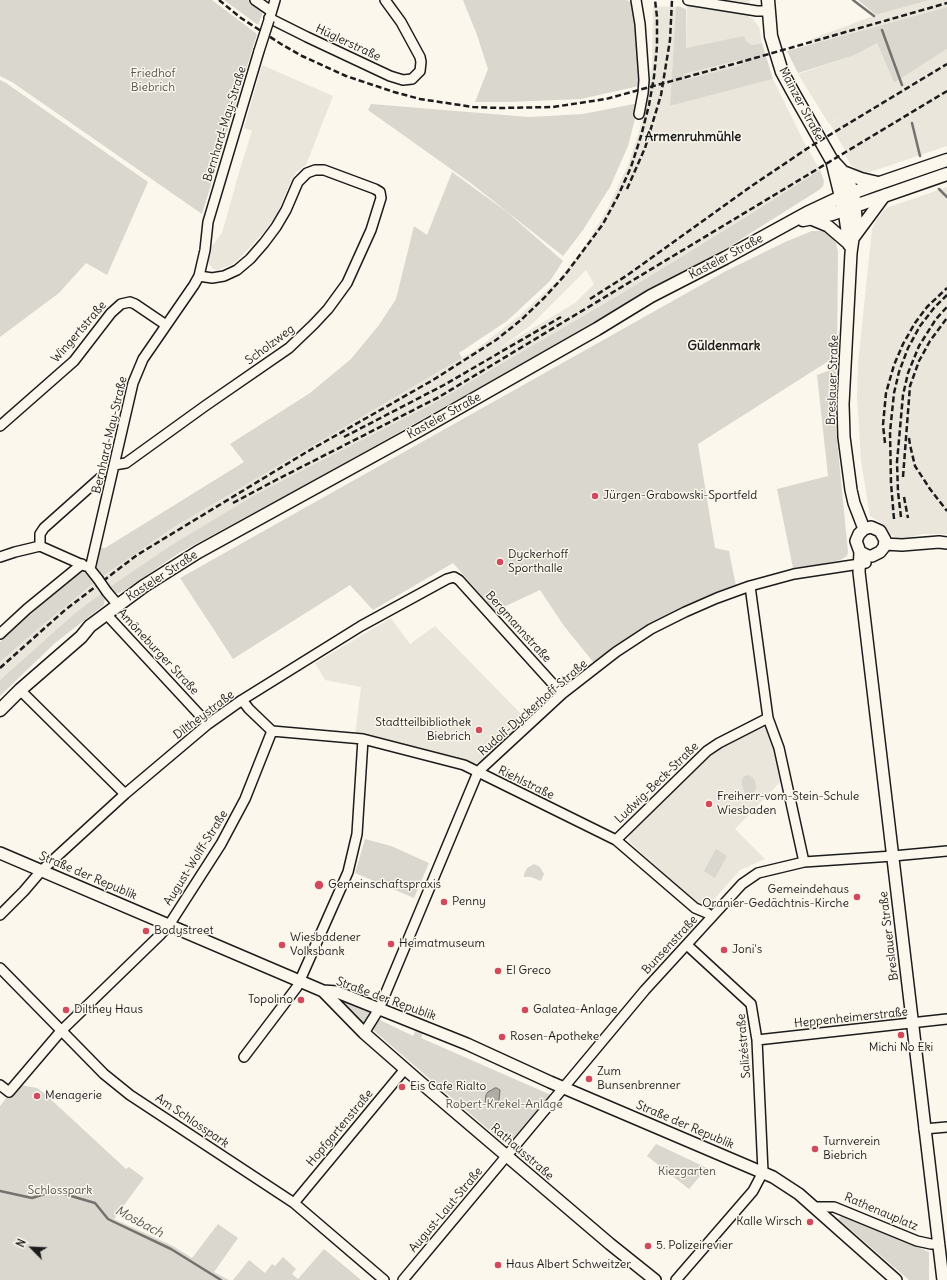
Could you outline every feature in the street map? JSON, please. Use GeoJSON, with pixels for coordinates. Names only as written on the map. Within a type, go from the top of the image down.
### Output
{"type":"FeatureCollection","features":[{"type":"Feature","properties":{"kind":"main road","name":"Mainzer Straße"},"geometry":{"type":"LineString","coordinates":[[768,5],[772,42],[782,72],[836,165],[847,195],[849,208]]}},
{"type":"Feature","properties":{"kind":"main road","name":"Kasteler Straße"},"geometry":{"type":"LineString","coordinates":[[0,710],[20,690],[81,637],[90,626],[144,586],[198,552],[422,429],[597,329],[651,296],[790,223],[847,195],[947,160]]}},
{"type":"Feature","properties":{"kind":"main road"},"geometry":{"type":"LineString","coordinates":[[836,165],[861,179],[879,183]]}},
{"type":"Feature","properties":{"kind":"main road","name":"Kasteler Straße"},"geometry":{"type":"LineString","coordinates":[[790,223],[811,219],[849,208],[947,174]]}},
{"type":"Feature","properties":{"kind":"street","name":"Hüglerstraße"},"geometry":{"type":"LineString","coordinates":[[255,0],[270,17],[307,37],[397,79],[412,79],[418,74],[421,67],[420,57],[401,22],[385,0]]}},
{"type":"Feature","properties":{"kind":"street","name":"Bernhard-May-Straße"},"geometry":{"type":"LineString","coordinates":[[90,569],[135,377],[144,359],[199,276],[205,250],[208,222],[275,0]]}},
{"type":"Feature","properties":{"kind":"street"},"geometry":{"type":"LineString","coordinates":[[636,0],[640,24],[644,80],[644,92],[639,114]]}},
{"type":"Feature","properties":{"kind":"street"},"geometry":{"type":"LineString","coordinates":[[688,0],[751,10],[768,5]]}},
{"type":"Feature","properties":{"kind":"street","name":"Scholzweg"},"geometry":{"type":"LineString","coordinates":[[114,466],[126,463],[289,348],[314,324],[328,309],[347,283],[371,230],[381,198],[380,192],[324,170],[315,170],[307,173],[298,182],[286,210],[276,227],[250,259],[237,270],[224,276],[212,278],[199,276]]}},
{"type":"Feature","properties":{"kind":"street"},"geometry":{"type":"LineString","coordinates":[[811,219],[828,226],[851,245],[885,195]]}},
{"type":"Feature","properties":{"kind":"street","name":"Breslauer Straße"},"geometry":{"type":"LineString","coordinates":[[849,208],[851,245],[843,404],[844,436],[851,490],[854,503],[864,529],[858,534],[856,541],[858,548],[866,561],[862,588],[924,1130],[943,1280]]}},
{"type":"Feature","properties":{"kind":"street","name":"Wingertstraße"},"geometry":{"type":"LineString","coordinates":[[0,426],[74,360],[118,306],[125,302],[135,304],[166,325]]}},
{"type":"Feature","properties":{"kind":"street"},"geometry":{"type":"LineString","coordinates":[[40,546],[40,534],[44,528],[100,478]]}},
{"type":"Feature","properties":{"kind":"street"},"geometry":{"type":"LineString","coordinates":[[864,529],[871,527],[880,531],[884,537],[885,544],[880,552],[866,561]]}},
{"type":"Feature","properties":{"kind":"street"},"geometry":{"type":"LineString","coordinates":[[885,544],[902,545],[939,542],[947,543]]}},
{"type":"Feature","properties":{"kind":"street"},"geometry":{"type":"LineString","coordinates":[[0,557],[40,546],[90,569],[118,605]]}},
{"type":"Feature","properties":{"kind":"street","name":"Rudolf-Dyckerhoff-Straße"},"geometry":{"type":"LineString","coordinates":[[364,1033],[379,1008],[478,772],[562,694],[616,652],[651,629],[692,609],[750,586],[794,574],[866,561]]}},
{"type":"Feature","properties":{"kind":"street"},"geometry":{"type":"LineString","coordinates":[[0,634],[27,609],[82,564]]}},
{"type":"Feature","properties":{"kind":"street","name":"Bergmannstraße"},"geometry":{"type":"LineString","coordinates":[[454,578],[459,580],[562,694]]}},
{"type":"Feature","properties":{"kind":"street","name":"Diltheystraße"},"geometry":{"type":"LineString","coordinates":[[0,915],[24,891],[41,870],[125,794],[208,724],[242,700],[361,626],[447,579],[454,578]]}},
{"type":"Feature","properties":{"kind":"street"},"geometry":{"type":"LineString","coordinates":[[750,586],[768,718],[779,748],[804,862]]}},
{"type":"Feature","properties":{"kind":"street","name":"Amöneburger Straße"},"geometry":{"type":"LineString","coordinates":[[105,616],[208,724]]}},
{"type":"Feature","properties":{"kind":"street"},"geometry":{"type":"LineString","coordinates":[[20,690],[125,794]]}},
{"type":"Feature","properties":{"kind":"street"},"geometry":{"type":"LineString","coordinates":[[242,700],[248,709],[272,731]]}},
{"type":"Feature","properties":{"kind":"street","name":"Ludwig-Beck-Straße"},"geometry":{"type":"LineString","coordinates":[[616,840],[707,751],[719,743],[768,718]]}},
{"type":"Feature","properties":{"kind":"street","name":"Riehlstraße"},"geometry":{"type":"LineString","coordinates":[[272,731],[363,739],[464,766],[616,840],[695,908],[712,917]]}},
{"type":"Feature","properties":{"kind":"street","name":"August-Wolff-Straße"},"geometry":{"type":"LineString","coordinates":[[0,1085],[9,1092],[61,1031],[160,935],[168,925],[222,844],[245,799],[272,731]]}},
{"type":"Feature","properties":{"kind":"street"},"geometry":{"type":"LineString","coordinates":[[244,1056],[297,987],[348,872],[358,834],[363,739]]}},
{"type":"Feature","properties":{"kind":"street","name":"Bunsenstraße"},"geometry":{"type":"LineString","coordinates":[[563,1087],[645,990],[742,884],[758,873],[804,862],[947,851]]}},
{"type":"Feature","properties":{"kind":"street","name":"Straße der Republik"},"geometry":{"type":"LineString","coordinates":[[0,853],[300,981],[323,990],[337,992],[467,1044],[563,1087],[763,1172]]}},
{"type":"Feature","properties":{"kind":"street","name":"Salizéstraße"},"geometry":{"type":"LineString","coordinates":[[687,944],[752,1004],[757,1040],[763,1172]]}},
{"type":"Feature","properties":{"kind":"street","name":"Am Schlosspark"},"geometry":{"type":"LineString","coordinates":[[0,968],[97,1068],[130,1095],[294,1203],[384,1280]]}},
{"type":"Feature","properties":{"kind":"street","name":"Rathausstraße"},"geometry":{"type":"LineString","coordinates":[[323,990],[364,1033],[405,1069],[610,1244],[655,1280]]}},
{"type":"Feature","properties":{"kind":"street","name":"Heppenheimerstraße"},"geometry":{"type":"LineString","coordinates":[[757,1040],[947,1019]]}},
{"type":"Feature","properties":{"kind":"street","name":"Hopfgartenstraße"},"geometry":{"type":"LineString","coordinates":[[294,1203],[405,1069]]}},
{"type":"Feature","properties":{"kind":"street"},"geometry":{"type":"LineString","coordinates":[[507,1156],[563,1087]]}},
{"type":"Feature","properties":{"kind":"street"},"geometry":{"type":"LineString","coordinates":[[924,1130],[947,1127]]}},
{"type":"Feature","properties":{"kind":"street","name":"August-Laut-Straße"},"geometry":{"type":"LineString","coordinates":[[403,1280],[507,1156]]}},
{"type":"Feature","properties":{"kind":"street"},"geometry":{"type":"LineString","coordinates":[[676,1280],[753,1191],[763,1172],[787,1185],[896,1280]]}},
{"type":"Feature","properties":{"kind":"street","name":"Rathenauplatz"},"geometry":{"type":"LineString","coordinates":[[814,1207],[834,1206],[917,1241],[938,1244]]}},
{"type":"Feature","properties":{"kind":"shaded area"},"geometry":{"type":"Polygon","coordinates":[[[687,0],[752,0],[749,1],[748,16],[753,19],[759,27],[762,43],[752,45],[746,41],[686,48],[687,0]]]}},
{"type":"Feature","properties":{"kind":"shaded area"},"geometry":{"type":"Polygon","coordinates":[[[929,0],[947,0],[947,7],[812,44],[811,39],[876,15],[929,0]]]}},
{"type":"Feature","properties":{"kind":"shaded area"},"geometry":{"type":"Polygon","coordinates":[[[653,6],[676,7],[670,106],[773,79],[805,144],[820,170],[619,295],[434,403],[256,494],[173,544],[75,613],[0,680],[0,662],[95,582],[174,527],[474,351],[519,316],[559,279],[585,246],[607,210],[628,165],[639,132],[647,99],[652,64],[653,6]],[[586,270],[530,326],[500,348],[575,303],[594,284],[586,270]]]}},
{"type":"Feature","properties":{"kind":"shaded area"},"geometry":{"type":"Polygon","coordinates":[[[877,43],[894,83],[947,49],[947,146],[867,173],[859,171],[851,165],[845,155],[847,154],[830,124],[847,113],[829,124],[798,74],[855,55],[877,43]]]}},
{"type":"Feature","properties":{"kind":"shaded area"},"geometry":{"type":"Polygon","coordinates":[[[740,60],[741,65],[685,80],[683,74],[740,60]]]}},
{"type":"Feature","properties":{"kind":"shaded area"},"geometry":{"type":"Polygon","coordinates":[[[262,65],[333,96],[306,165],[297,171],[292,179],[277,213],[266,230],[237,261],[217,270],[213,269],[208,262],[209,250],[222,233],[252,131],[244,128],[262,65]]]}},
{"type":"Feature","properties":{"kind":"shaded area"},"geometry":{"type":"Polygon","coordinates":[[[947,187],[947,534],[922,534],[904,539],[897,538],[888,533],[883,524],[870,516],[861,461],[857,395],[858,364],[872,229],[877,219],[886,208],[947,187]]]}},
{"type":"Feature","properties":{"kind":"shaded area"},"geometry":{"type":"Polygon","coordinates":[[[391,618],[410,644],[435,626],[528,721],[478,768],[355,736],[361,687],[325,680],[315,663],[391,618]]]}},
{"type":"Feature","properties":{"kind":"shaded area","name":"Freiherr-vom-Stein-Schule Wiesbaden"},"geometry":{"type":"Polygon","coordinates":[[[769,725],[783,779],[735,829],[765,859],[740,870],[711,903],[707,906],[702,906],[697,904],[632,844],[629,841],[629,837],[634,829],[710,753],[769,725]]]}},
{"type":"Feature","properties":{"kind":"shaded area"},"geometry":{"type":"Polygon","coordinates":[[[495,1088],[500,1090],[499,1100],[493,1106],[488,1107],[485,1104],[486,1095],[495,1088]]]}},
{"type":"Feature","properties":{"kind":"green space","name":"Friedhof Biebrich"},"geometry":{"type":"Polygon","coordinates":[[[0,0],[212,0],[257,34],[202,214],[12,82],[0,76],[0,0]]]}},
{"type":"Feature","properties":{"kind":"green space"},"geometry":{"type":"Polygon","coordinates":[[[224,0],[248,0],[263,12],[258,25],[224,0]]]}},
{"type":"Feature","properties":{"kind":"green space"},"geometry":{"type":"Polygon","coordinates":[[[463,0],[627,0],[633,4],[639,39],[639,86],[581,99],[475,102],[488,69],[477,35],[463,0]]]}},
{"type":"Feature","properties":{"kind":"green space"},"geometry":{"type":"Polygon","coordinates":[[[858,0],[929,0],[876,15],[858,0]]]}},
{"type":"Feature","properties":{"kind":"green space"},"geometry":{"type":"Polygon","coordinates":[[[678,6],[686,9],[686,48],[744,36],[746,41],[752,45],[762,43],[773,79],[670,106],[676,7],[678,6]],[[740,60],[684,74],[685,80],[741,65],[740,60]]]}},
{"type":"Feature","properties":{"kind":"green space"},"geometry":{"type":"Polygon","coordinates":[[[947,7],[947,49],[894,83],[877,43],[855,55],[798,73],[787,51],[947,7]]]}},
{"type":"Feature","properties":{"kind":"green space"},"geometry":{"type":"Polygon","coordinates":[[[0,80],[148,182],[107,275],[86,263],[59,293],[0,337],[0,80]]]}},
{"type":"Feature","properties":{"kind":"green space"},"geometry":{"type":"Polygon","coordinates":[[[639,103],[628,146],[610,187],[583,230],[563,256],[472,184],[368,110],[371,104],[529,117],[583,114],[639,103]]]}},
{"type":"Feature","properties":{"kind":"green space"},"geometry":{"type":"Polygon","coordinates":[[[820,170],[824,181],[823,186],[819,190],[727,248],[645,291],[521,364],[285,496],[179,553],[125,590],[115,593],[110,587],[173,544],[256,494],[434,403],[619,295],[820,170]]]}},
{"type":"Feature","properties":{"kind":"green space"},"geometry":{"type":"Polygon","coordinates":[[[452,172],[507,212],[563,261],[550,281],[507,321],[459,353],[462,358],[174,527],[102,577],[90,569],[95,547],[105,548],[244,462],[230,444],[310,393],[351,359],[379,325],[396,299],[414,226],[427,235],[452,172]]]}},
{"type":"Feature","properties":{"kind":"green space"},"geometry":{"type":"Polygon","coordinates":[[[812,231],[822,231],[830,235],[836,243],[838,252],[837,353],[835,357],[698,444],[715,548],[729,551],[736,586],[721,590],[695,603],[594,663],[564,626],[540,590],[495,611],[453,563],[373,610],[350,585],[233,659],[180,578],[726,271],[785,242],[812,231]]]}},
{"type":"Feature","properties":{"kind":"green space"},"geometry":{"type":"Polygon","coordinates":[[[833,369],[836,372],[835,419],[848,552],[847,556],[840,560],[793,568],[777,489],[828,476],[817,375],[833,369]]]}},
{"type":"Feature","properties":{"kind":"green space"},"geometry":{"type":"Polygon","coordinates":[[[78,572],[87,574],[95,582],[0,662],[0,642],[78,572]]]}},
{"type":"Feature","properties":{"kind":"green space"},"geometry":{"type":"Polygon","coordinates":[[[102,593],[105,598],[104,605],[55,643],[0,696],[0,680],[75,613],[102,593]]]}},
{"type":"Feature","properties":{"kind":"green space"},"geometry":{"type":"Polygon","coordinates":[[[749,775],[755,780],[756,789],[752,796],[749,797],[745,794],[742,780],[744,776],[749,775]]]}},
{"type":"Feature","properties":{"kind":"green space"},"geometry":{"type":"Polygon","coordinates":[[[365,839],[391,846],[429,863],[414,898],[355,873],[365,839]]]}},
{"type":"Feature","properties":{"kind":"green space"},"geometry":{"type":"Polygon","coordinates":[[[716,849],[727,856],[715,878],[704,871],[716,849]]]}},
{"type":"Feature","properties":{"kind":"green space"},"geometry":{"type":"Polygon","coordinates":[[[534,864],[540,867],[544,874],[541,881],[531,877],[524,877],[527,868],[534,864]]]}},
{"type":"Feature","properties":{"kind":"green space"},"geometry":{"type":"Polygon","coordinates":[[[333,993],[372,1009],[363,1025],[332,996],[333,993]]]}},
{"type":"Feature","properties":{"kind":"green space","name":"Robert-Krekel-Anlage"},"geometry":{"type":"Polygon","coordinates":[[[375,1020],[380,1020],[413,1036],[416,1030],[423,1033],[421,1038],[551,1095],[511,1142],[504,1143],[372,1029],[371,1027],[375,1020]]]}},
{"type":"Feature","properties":{"kind":"green space","name":"Schlosspark"},"geometry":{"type":"Polygon","coordinates":[[[21,1085],[37,1088],[45,1094],[126,1169],[129,1167],[144,1178],[114,1219],[173,1246],[192,1258],[218,1224],[238,1238],[214,1272],[229,1280],[0,1280],[0,1106],[8,1096],[10,1097],[21,1085]]]}},
{"type":"Feature","properties":{"kind":"green space","name":"Kiezgarten"},"geometry":{"type":"Polygon","coordinates":[[[656,1144],[707,1168],[689,1189],[647,1156],[656,1144]]]}},
{"type":"Feature","properties":{"kind":"green space"},"geometry":{"type":"Polygon","coordinates":[[[843,1215],[929,1252],[929,1280],[909,1280],[838,1219],[843,1215]]]}},
{"type":"Feature","properties":{"kind":"green space"},"geometry":{"type":"Polygon","coordinates":[[[324,1249],[361,1280],[233,1280],[249,1260],[265,1273],[272,1264],[275,1266],[283,1257],[296,1269],[292,1274],[298,1279],[324,1249]]]}},
{"type":"Feature","properties":{"kind":"waterway"},"geometry":{"type":"LineString","coordinates":[[853,0],[874,16]]}},
{"type":"Feature","properties":{"kind":"waterway"},"geometry":{"type":"LineString","coordinates":[[882,30],[902,85]]}},
{"type":"Feature","properties":{"kind":"waterway"},"geometry":{"type":"LineString","coordinates":[[912,123],[920,156]]}},
{"type":"Feature","properties":{"kind":"waterway"},"geometry":{"type":"LineString","coordinates":[[939,189],[947,197]]}},
{"type":"Feature","properties":{"kind":"waterway","name":"Mosbach"},"geometry":{"type":"LineString","coordinates":[[0,1191],[32,1198],[54,1191],[95,1203],[108,1219],[171,1249],[221,1280]]}},
{"type":"Feature","properties":{"kind":"railway"},"geometry":{"type":"LineString","coordinates":[[219,0],[241,18],[281,44],[302,56],[346,76],[420,99],[473,107],[500,108],[553,107],[606,99],[947,3]]}},
{"type":"Feature","properties":{"kind":"railway"},"geometry":{"type":"LineString","coordinates":[[0,668],[65,610],[137,555],[305,453],[433,380],[496,340],[521,320],[544,298],[565,275],[603,224],[631,167],[649,105],[654,77],[657,46],[657,17],[655,0]]}},
{"type":"Feature","properties":{"kind":"railway"},"geometry":{"type":"LineString","coordinates":[[627,189],[645,148],[661,95],[670,40],[672,0]]}},
{"type":"Feature","properties":{"kind":"railway"},"geometry":{"type":"LineString","coordinates":[[590,299],[626,276],[753,185],[808,148],[947,64]]}},
{"type":"Feature","properties":{"kind":"railway"},"geometry":{"type":"LineString","coordinates":[[233,503],[439,397],[947,91]]}},
{"type":"Feature","properties":{"kind":"railway"},"geometry":{"type":"LineString","coordinates":[[885,443],[883,425],[886,393],[894,365],[903,344],[915,323],[927,307],[947,288]]}},
{"type":"Feature","properties":{"kind":"railway"},"geometry":{"type":"LineString","coordinates":[[894,519],[891,483],[890,432],[894,393],[899,372],[908,348],[920,326],[934,308],[947,295]]}},
{"type":"Feature","properties":{"kind":"railway"},"geometry":{"type":"LineString","coordinates":[[901,517],[897,462],[903,395],[908,373],[919,346],[936,319],[947,307]]}},
{"type":"Feature","properties":{"kind":"railway"},"geometry":{"type":"LineString","coordinates":[[344,437],[444,385],[561,317]]}},
{"type":"Feature","properties":{"kind":"railway"},"geometry":{"type":"LineString","coordinates":[[903,477],[910,386],[919,361],[930,341],[947,318]]}},
{"type":"Feature","properties":{"kind":"railway"},"geometry":{"type":"LineString","coordinates":[[909,438],[915,466],[947,511]]}},
{"type":"Feature","properties":{"kind":"railway"},"geometry":{"type":"LineString","coordinates":[[904,497],[908,518]]}},
{"type":"Feature","properties":{"kind":"place","name":"Jürgen-Grabowski-Sportfeld"},"geometry":{"type":"Point","coordinates":[595,496]}},
{"type":"Feature","properties":{"kind":"place","name":"Dyckerhoff Sporthalle"},"geometry":{"type":"Point","coordinates":[500,562]}},
{"type":"Feature","properties":{"kind":"place","name":"Stadtteilbibliothek Biebrich"},"geometry":{"type":"Point","coordinates":[479,730]}},
{"type":"Feature","properties":{"kind":"place","name":"Freiherr-vom-Stein-Schule Wiesbaden"},"geometry":{"type":"Point","coordinates":[709,804]}},
{"type":"Feature","properties":{"kind":"place","name":"Gemeinschaftspraxis"},"geometry":{"type":"Point","coordinates":[319,885]}},
{"type":"Feature","properties":{"kind":"place","name":"Gemeindehaus Oranier-Gedächtnis-Kirche"},"geometry":{"type":"Point","coordinates":[857,897]}},
{"type":"Feature","properties":{"kind":"place","name":"Penny"},"geometry":{"type":"Point","coordinates":[444,902]}},
{"type":"Feature","properties":{"kind":"place","name":"Bodystreet"},"geometry":{"type":"Point","coordinates":[146,931]}},
{"type":"Feature","properties":{"kind":"place","name":"Heimatmuseum"},"geometry":{"type":"Point","coordinates":[391,944]}},
{"type":"Feature","properties":{"kind":"place","name":"Wiesbadener Volksbank"},"geometry":{"type":"Point","coordinates":[282,945]}},
{"type":"Feature","properties":{"kind":"place","name":"Joni's"},"geometry":{"type":"Point","coordinates":[724,950]}},
{"type":"Feature","properties":{"kind":"place","name":"El Greco"},"geometry":{"type":"Point","coordinates":[498,971]}},
{"type":"Feature","properties":{"kind":"place","name":"Topolino"},"geometry":{"type":"Point","coordinates":[301,1000]}},
{"type":"Feature","properties":{"kind":"place","name":"Dilthey Haus"},"geometry":{"type":"Point","coordinates":[66,1010]}},
{"type":"Feature","properties":{"kind":"place","name":"Galatea-Anlage"},"geometry":{"type":"Point","coordinates":[525,1010]}},
{"type":"Feature","properties":{"kind":"place","name":"Michi No Eki"},"geometry":{"type":"Point","coordinates":[901,1035]}},
{"type":"Feature","properties":{"kind":"place","name":"Rosen-Apotheke"},"geometry":{"type":"Point","coordinates":[502,1037]}},
{"type":"Feature","properties":{"kind":"place","name":"Zum Bunsenbrenner"},"geometry":{"type":"Point","coordinates":[589,1079]}},
{"type":"Feature","properties":{"kind":"place","name":"Eis Cafe Rialto"},"geometry":{"type":"Point","coordinates":[402,1087]}},
{"type":"Feature","properties":{"kind":"place","name":"Menagerie"},"geometry":{"type":"Point","coordinates":[37,1096]}},
{"type":"Feature","properties":{"kind":"place","name":"Turnverein Biebrich"},"geometry":{"type":"Point","coordinates":[815,1149]}},
{"type":"Feature","properties":{"kind":"place","name":"Kalle Wirsch"},"geometry":{"type":"Point","coordinates":[810,1222]}},
{"type":"Feature","properties":{"kind":"place","name":"5. Polizeirevier"},"geometry":{"type":"Point","coordinates":[648,1246]}},
{"type":"Feature","properties":{"kind":"place","name":"Haus Albert Schweitzer"},"geometry":{"type":"Point","coordinates":[498,1265]}},
{"type":"Feature","properties":{"kind":"district","name":"Armenruhmühle"},"geometry":{"type":"Point","coordinates":[693,137]}},
{"type":"Feature","properties":{"kind":"district","name":"Güldenmark"},"geometry":{"type":"Point","coordinates":[724,346]}}]}
